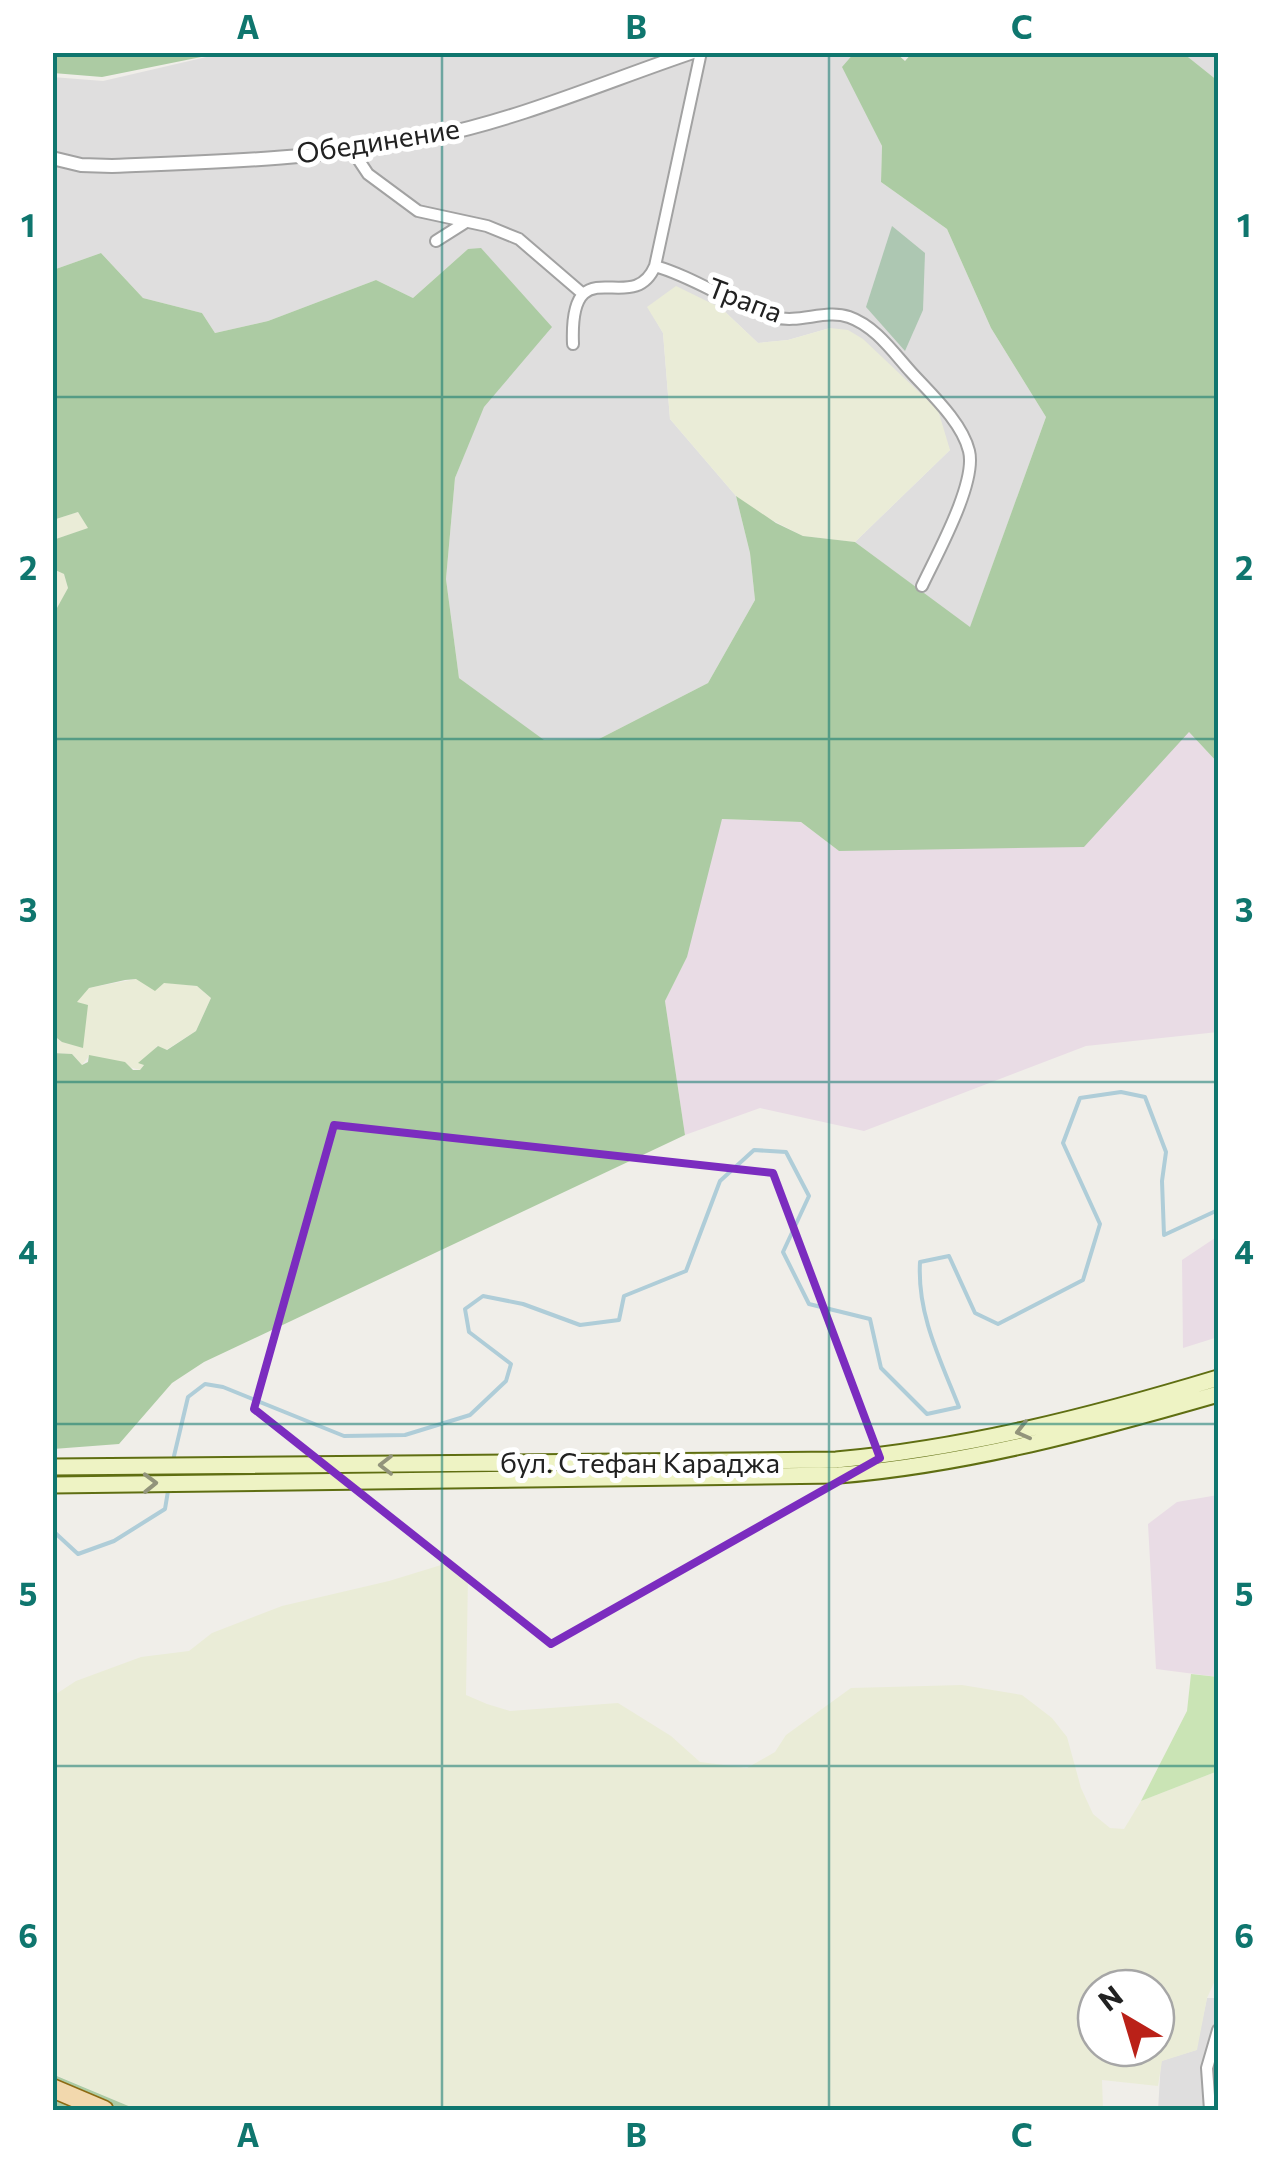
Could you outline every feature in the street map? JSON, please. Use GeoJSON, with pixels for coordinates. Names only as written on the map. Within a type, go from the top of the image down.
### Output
{"type":"FeatureCollection","features":[{"type":"Feature","properties":{"kind":"main road","name":"бул. Стефан Караджа"},"geometry":{"type":"LineString","coordinates":[[52,1467],[836,1460],[931,1450],[1006,1436],[1218,1378]]}},
{"type":"Feature","properties":{"kind":"main road","name":"бул. Стефан Караджа"},"geometry":{"type":"LineString","coordinates":[[52,1485],[776,1478],[856,1473],[933,1465],[1010,1450],[1218,1394]]}},
{"type":"Feature","properties":{"kind":"main road"},"geometry":{"type":"LineString","coordinates":[[52,2088],[104,2110]]}},
{"type":"Feature","properties":{"kind":"street","name":"Обединение"},"geometry":{"type":"LineString","coordinates":[[52,158],[81,165],[112,166],[346,151],[432,137],[495,120],[693,52]]}},
{"type":"Feature","properties":{"kind":"street"},"geometry":{"type":"LineString","coordinates":[[574,344],[572,316],[574,305],[583,294],[605,286],[636,289],[649,280],[701,52]]}},
{"type":"Feature","properties":{"kind":"street"},"geometry":{"type":"LineString","coordinates":[[346,151],[358,159],[368,174],[418,211],[487,226],[519,239],[583,294]]}},
{"type":"Feature","properties":{"kind":"street"},"geometry":{"type":"LineString","coordinates":[[436,241],[466,222]]}},
{"type":"Feature","properties":{"kind":"street","name":"Трапа"},"geometry":{"type":"LineString","coordinates":[[655,266],[771,316],[792,319],[835,314],[860,322],[879,337],[934,398],[960,433],[970,460],[962,491],[922,586]]}},
{"type":"Feature","properties":{"kind":"street"},"geometry":{"type":"LineString","coordinates":[[1210,2110],[1207,2068],[1218,2030]]}},
{"type":"Feature","properties":{"kind":"highlighted area"},"geometry":{"type":"Polygon","coordinates":[[[334,1125],[773,1173],[880,1458],[551,1644],[254,1409],[334,1125]]]}},
{"type":"Feature","properties":{"kind":"shaded area"},"geometry":{"type":"Polygon","coordinates":[[[228,52],[855,53],[843,67],[882,146],[881,182],[947,229],[991,328],[1046,417],[970,628],[855,542],[950,450],[830,328],[788,340],[758,343],[721,308],[648,307],[663,333],[670,419],[736,496],[750,553],[755,600],[708,683],[599,739],[543,740],[459,678],[446,579],[455,478],[483,407],[551,327],[468,249],[413,298],[376,280],[268,321],[215,333],[202,313],[143,298],[101,253],[53,270],[52,77],[103,81],[228,52]]]}},
{"type":"Feature","properties":{"kind":"shaded area"},"geometry":{"type":"Polygon","coordinates":[[[1183,53],[1218,53],[1218,81],[1183,53]]]}},
{"type":"Feature","properties":{"kind":"shaded area"},"geometry":{"type":"Polygon","coordinates":[[[1189,732],[1218,763],[1218,1032],[1086,1046],[864,1131],[760,1108],[685,1135],[665,1001],[687,957],[694,867],[722,819],[801,822],[839,851],[1189,732]]]}},
{"type":"Feature","properties":{"kind":"shaded area"},"geometry":{"type":"Polygon","coordinates":[[[1218,1236],[1218,1337],[1183,1348],[1182,1260],[1218,1236]]]}},
{"type":"Feature","properties":{"kind":"shaded area"},"geometry":{"type":"Polygon","coordinates":[[[1218,1495],[1218,1677],[1156,1669],[1148,1524],[1177,1502],[1218,1495]]]}},
{"type":"Feature","properties":{"kind":"shaded area"},"geometry":{"type":"Polygon","coordinates":[[[1207,1998],[1218,1998],[1218,2110],[1158,2110],[1161,2068],[1176,2068],[1176,2056],[1196,2050],[1207,1998]]]}},
{"type":"Feature","properties":{"kind":"green space"},"geometry":{"type":"Polygon","coordinates":[[[855,52],[896,53],[905,61],[913,52],[1183,53],[1218,81],[1218,763],[1189,732],[1084,847],[839,851],[801,822],[722,819],[687,957],[665,1001],[685,1135],[204,1362],[172,1383],[119,1444],[53,1449],[53,1053],[72,1054],[82,1065],[88,1062],[89,1055],[125,1062],[133,1070],[140,1070],[144,1065],[138,1063],[158,1046],[167,1050],[196,1031],[211,998],[197,986],[164,983],[155,991],[136,979],[89,988],[77,1002],[88,1005],[83,1048],[53,1035],[52,617],[68,588],[64,574],[53,569],[53,540],[88,528],[78,512],[53,520],[53,270],[101,253],[143,298],[202,313],[215,333],[268,321],[376,280],[413,298],[468,249],[481,248],[552,327],[484,407],[455,478],[446,579],[459,678],[544,740],[599,739],[708,683],[755,600],[750,553],[736,496],[803,536],[855,542],[970,627],[1046,417],[991,328],[947,229],[881,182],[882,146],[842,67],[855,52]]]}},
{"type":"Feature","properties":{"kind":"green space"},"geometry":{"type":"Polygon","coordinates":[[[52,53],[221,53],[102,77],[53,73],[52,53]]]}},
{"type":"Feature","properties":{"kind":"green space"},"geometry":{"type":"Polygon","coordinates":[[[892,226],[925,253],[923,310],[905,351],[866,307],[892,226]]]}},
{"type":"Feature","properties":{"kind":"green space"},"geometry":{"type":"Polygon","coordinates":[[[676,286],[721,308],[758,343],[788,340],[830,328],[848,330],[863,339],[938,410],[950,450],[855,542],[803,536],[764,516],[736,496],[670,419],[663,333],[647,307],[676,286]]]}},
{"type":"Feature","properties":{"kind":"green space"},"geometry":{"type":"Polygon","coordinates":[[[78,512],[89,528],[53,540],[53,520],[78,512]]]}},
{"type":"Feature","properties":{"kind":"green space"},"geometry":{"type":"Polygon","coordinates":[[[53,569],[64,574],[68,588],[53,617],[53,569]]]}},
{"type":"Feature","properties":{"kind":"green space"},"geometry":{"type":"Polygon","coordinates":[[[136,979],[197,986],[211,998],[196,1031],[166,1050],[157,1046],[140,1070],[89,1056],[82,1065],[72,1054],[53,1053],[52,1035],[62,1042],[76,1002],[88,988],[136,979]]]}},
{"type":"Feature","properties":{"kind":"green space"},"geometry":{"type":"Polygon","coordinates":[[[451,1562],[468,1575],[466,1695],[510,1711],[618,1703],[671,1736],[700,1762],[747,1768],[775,1752],[786,1735],[851,1688],[962,1685],[1022,1695],[1052,1718],[1067,1737],[1081,1788],[1093,1814],[1110,1828],[1124,1829],[1141,1801],[1218,1771],[1218,1974],[1207,1998],[1197,2050],[1176,2057],[1176,1968],[1076,1968],[1076,2068],[1161,2068],[1158,2086],[1102,2080],[1103,2110],[138,2110],[53,2074],[53,1696],[76,1681],[141,1657],[189,1651],[212,1633],[282,1606],[451,1562]]]}},
{"type":"Feature","properties":{"kind":"green space"},"geometry":{"type":"Polygon","coordinates":[[[1191,1674],[1218,1677],[1218,1771],[1141,1801],[1187,1711],[1191,1674]]]}},
{"type":"Feature","properties":{"kind":"green space"},"geometry":{"type":"Polygon","coordinates":[[[52,2074],[138,2110],[53,2110],[52,2074]]]}},
{"type":"Feature","properties":{"kind":"waterway"},"geometry":{"type":"LineString","coordinates":[[174,1456],[188,1397],[205,1384],[223,1387],[344,1436],[405,1435],[470,1415],[506,1381],[511,1364],[469,1332],[465,1309],[483,1296],[523,1304],[580,1325],[619,1320],[624,1296],[686,1271],[720,1181],[754,1150],[786,1152],[809,1196],[783,1252],[809,1304],[870,1319],[881,1368],[927,1414],[959,1407],[926,1318],[920,1262],[949,1256],[975,1313],[998,1324],[1083,1280],[1100,1224],[1063,1143],[1080,1098],[1121,1092],[1145,1097],[1166,1152],[1162,1181],[1164,1235],[1218,1210]]}},
{"type":"Feature","properties":{"kind":"waterway"},"geometry":{"type":"LineString","coordinates":[[52,1530],[78,1554],[114,1541],[165,1509],[168,1491]]}}]}
